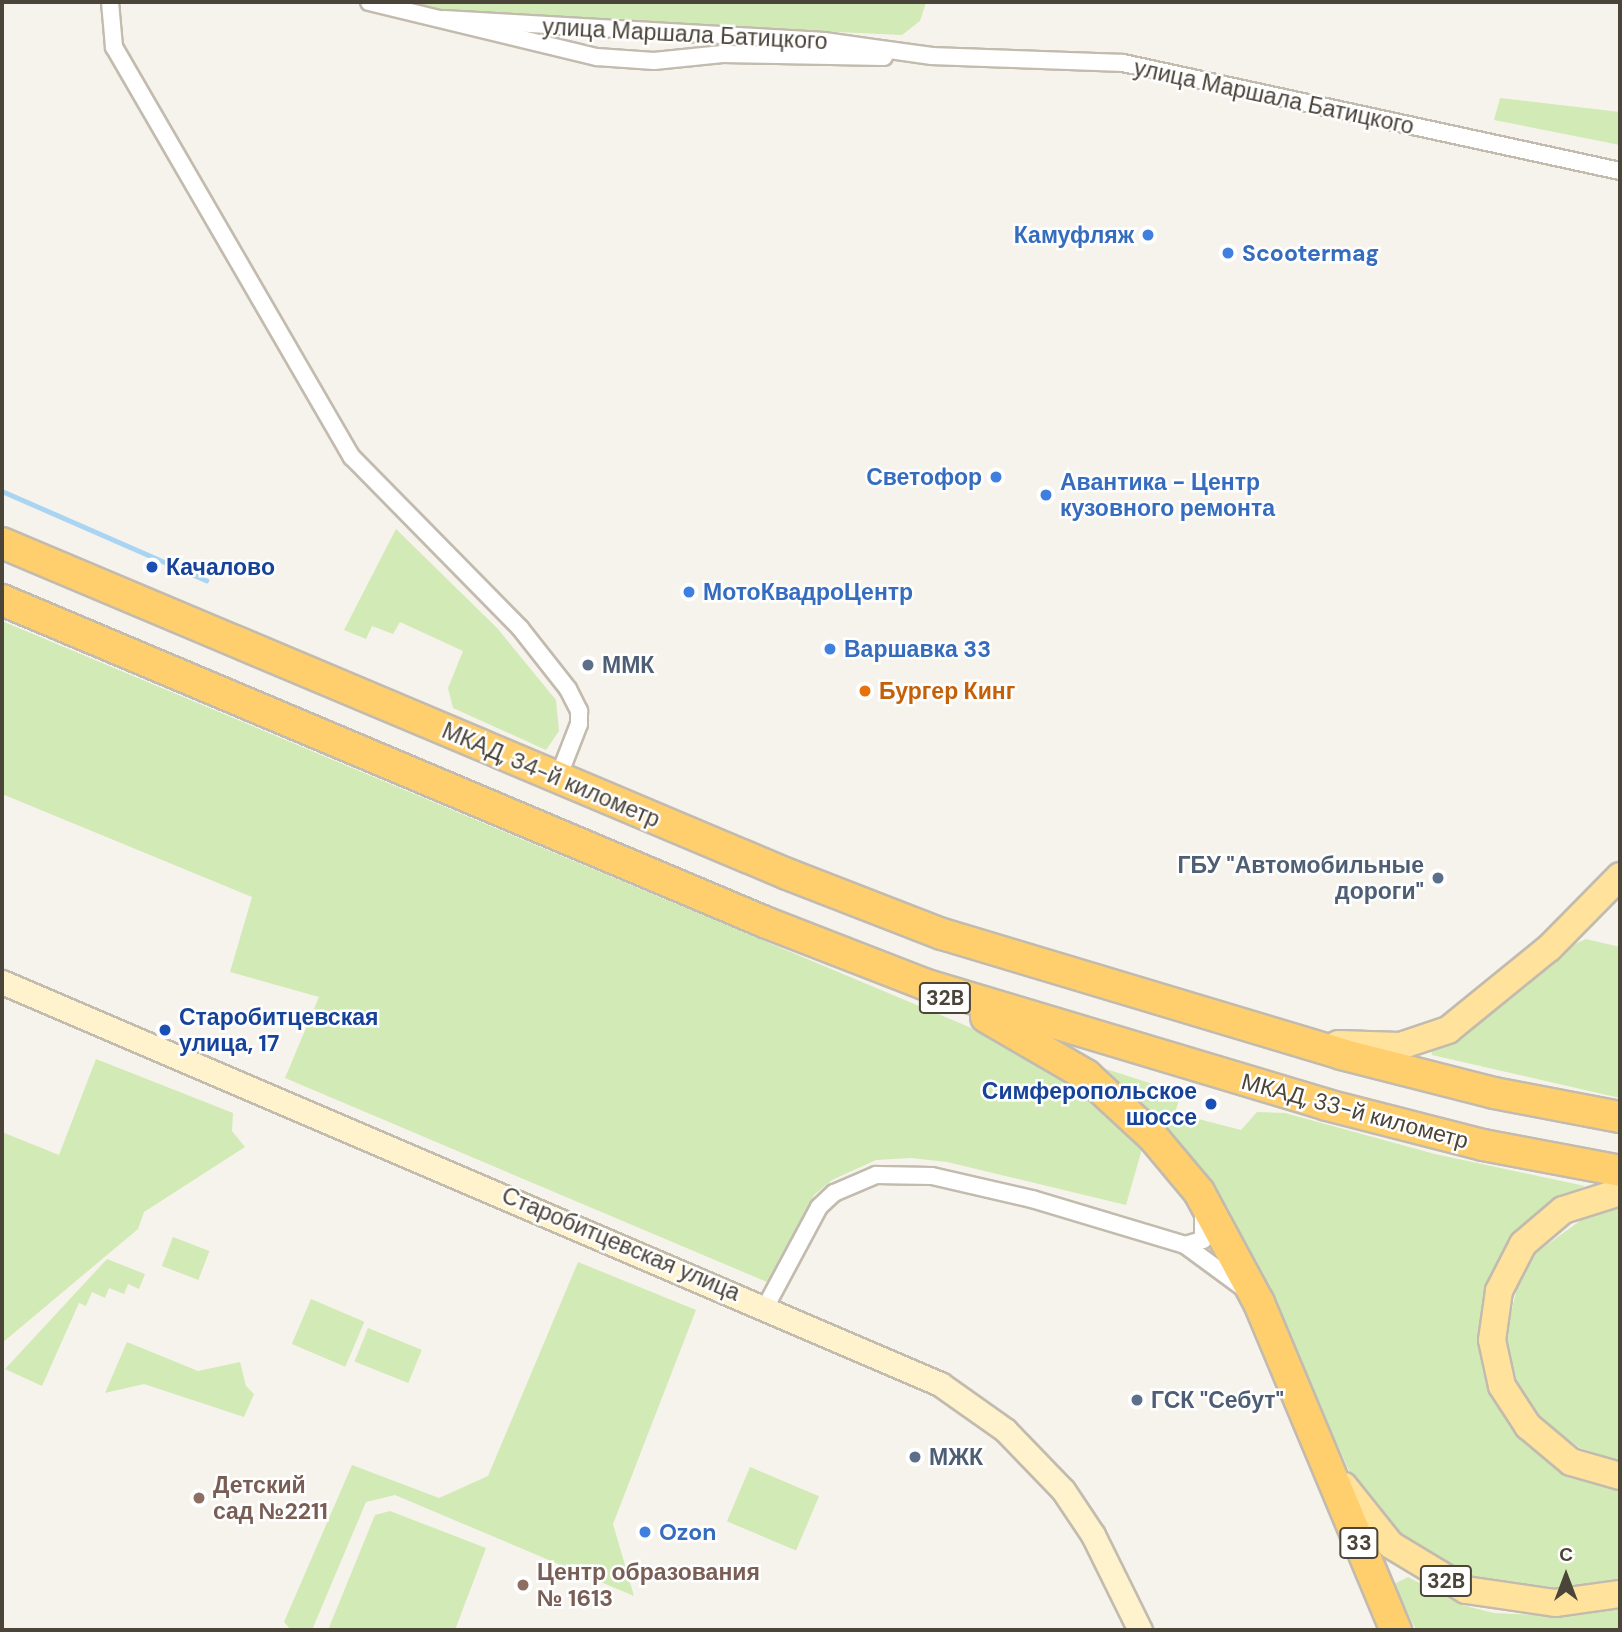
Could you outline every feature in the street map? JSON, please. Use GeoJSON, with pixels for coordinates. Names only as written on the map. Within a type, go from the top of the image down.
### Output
{"type":"FeatureCollection","features":[{"type":"Feature","properties":{"kind":"highway","name":"МКАД, 34-й километр"},"geometry":{"type":"LineString","coordinates":[[2,543],[867,906],[1108,986],[1260,1031]]}},
{"type":"Feature","properties":{"kind":"highway"},"geometry":{"type":"LineString","coordinates":[[2,600],[848,956]]}},
{"type":"Feature","properties":{"kind":"highway","name":"МКАД, 33-й километр"},"geometry":{"type":"LineString","coordinates":[[848,956],[1093,1037],[1418,1129],[1620,1171]]}},
{"type":"Feature","properties":{"kind":"highway","name":"32B"},"geometry":{"type":"LineString","coordinates":[[848,956],[967,1008],[1086,1075],[1153,1137],[1199,1192],[1259,1303],[1325,1454]]}},
{"type":"Feature","properties":{"kind":"highway"},"geometry":{"type":"LineString","coordinates":[[1260,1031],[1482,1090],[1620,1118]]}},
{"type":"Feature","properties":{"kind":"highway","name":"33"},"geometry":{"type":"LineString","coordinates":[[1325,1454],[1396,1630]]}},
{"type":"Feature","properties":{"kind":"main road"},"geometry":{"type":"LineString","coordinates":[[1260,1031],[1351,1046],[1400,1046],[1423,1041],[1473,1014],[1549,948],[1620,876]]}},
{"type":"Feature","properties":{"kind":"main road"},"geometry":{"type":"LineString","coordinates":[[1620,1192],[1563,1210],[1523,1244],[1499,1291],[1492,1340],[1502,1387],[1528,1426],[1571,1462],[1620,1476]]}},
{"type":"Feature","properties":{"kind":"main road","name":"32B"},"geometry":{"type":"LineString","coordinates":[[1325,1454],[1358,1508],[1391,1545],[1466,1590],[1555,1603],[1620,1594]]}},
{"type":"Feature","properties":{"kind":"street"},"geometry":{"type":"LineString","coordinates":[[110,2],[114,47],[352,457],[520,628],[568,689],[579,711],[579,724],[558,778]]}},
{"type":"Feature","properties":{"kind":"street","name":"улица Маршала Батицкого"},"geometry":{"type":"LineString","coordinates":[[369,2],[571,52],[628,60],[723,54],[840,58],[925,55]]}},
{"type":"Feature","properties":{"kind":"street","name":"улица Маршала Батицкого"},"geometry":{"type":"LineString","coordinates":[[444,19],[824,41],[925,55],[1152,67],[1620,171]]}},
{"type":"Feature","properties":{"kind":"street","name":"Старобитцевская улица"},"geometry":{"type":"LineString","coordinates":[[2,982],[766,1306],[917,1373],[1005,1430],[1063,1490],[1111,1569],[1140,1630]]}},
{"type":"Feature","properties":{"kind":"street"},"geometry":{"type":"LineString","coordinates":[[766,1306],[819,1208],[834,1192],[876,1175],[945,1179],[1032,1199],[1185,1245],[1196,1245],[1206,1235],[1199,1192]]}},
{"type":"Feature","properties":{"kind":"street"},"geometry":{"type":"LineString","coordinates":[[1185,1245],[1259,1303]]}},
{"type":"Feature","properties":{"kind":"green space"},"geometry":{"type":"Polygon","coordinates":[[[395,2],[926,2],[920,21],[902,35],[457,14],[395,2]]]}},
{"type":"Feature","properties":{"kind":"green space"},"geometry":{"type":"Polygon","coordinates":[[[1500,98],[1620,112],[1620,145],[1494,120],[1500,98]]]}},
{"type":"Feature","properties":{"kind":"green space"},"geometry":{"type":"Polygon","coordinates":[[[396,529],[497,628],[556,700],[559,731],[546,750],[453,708],[448,688],[463,651],[400,622],[393,634],[372,626],[366,639],[344,630],[396,529]]]}},
{"type":"Feature","properties":{"kind":"green space"},"geometry":{"type":"Polygon","coordinates":[[[2,621],[993,1037],[1082,1086],[1144,1142],[1126,1205],[947,1162],[911,1158],[876,1160],[832,1180],[814,1195],[767,1282],[285,1078],[319,997],[230,972],[252,897],[2,794],[2,621]]]}},
{"type":"Feature","properties":{"kind":"green space"},"geometry":{"type":"Polygon","coordinates":[[[1586,939],[1620,947],[1620,1098],[1432,1055],[1431,1048],[1482,1020],[1560,951],[1586,939]]]}},
{"type":"Feature","properties":{"kind":"green space"},"geometry":{"type":"Polygon","coordinates":[[[96,1059],[233,1113],[232,1131],[245,1147],[144,1212],[138,1229],[2,1343],[2,1132],[59,1155],[96,1059]]]}},
{"type":"Feature","properties":{"kind":"green space"},"geometry":{"type":"Polygon","coordinates":[[[1106,1069],[1181,1093],[1175,1113],[1241,1130],[1257,1112],[1285,1113],[1435,1154],[1585,1186],[1553,1201],[1512,1239],[1487,1288],[1479,1341],[1491,1394],[1520,1436],[1566,1474],[1620,1489],[1620,1582],[1553,1592],[1467,1579],[1392,1530],[1352,1477],[1228,1208],[1170,1131],[1106,1069]]]}},
{"type":"Feature","properties":{"kind":"green space"},"geometry":{"type":"Polygon","coordinates":[[[1620,1207],[1620,1461],[1580,1448],[1536,1415],[1520,1391],[1505,1339],[1519,1279],[1534,1254],[1584,1218],[1620,1207]]]}},
{"type":"Feature","properties":{"kind":"green space"},"geometry":{"type":"Polygon","coordinates":[[[173,1237],[209,1251],[198,1280],[162,1266],[173,1237]]]}},
{"type":"Feature","properties":{"kind":"green space"},"geometry":{"type":"Polygon","coordinates":[[[107,1259],[145,1274],[139,1289],[128,1284],[124,1294],[109,1288],[105,1298],[92,1292],[86,1306],[79,1303],[42,1386],[5,1369],[107,1259]]]}},
{"type":"Feature","properties":{"kind":"green space"},"geometry":{"type":"Polygon","coordinates":[[[578,1262],[696,1310],[613,1524],[634,1596],[395,1495],[366,1502],[312,1630],[291,1630],[284,1622],[352,1465],[439,1498],[488,1476],[578,1262]]]}},
{"type":"Feature","properties":{"kind":"green space"},"geometry":{"type":"Polygon","coordinates":[[[311,1299],[364,1322],[345,1367],[292,1344],[311,1299]]]}},
{"type":"Feature","properties":{"kind":"green space"},"geometry":{"type":"Polygon","coordinates":[[[368,1328],[422,1350],[408,1383],[355,1361],[368,1328]]]}},
{"type":"Feature","properties":{"kind":"green space"},"geometry":{"type":"Polygon","coordinates":[[[127,1342],[198,1371],[240,1362],[246,1386],[254,1394],[244,1417],[144,1384],[105,1393],[127,1342]]]}},
{"type":"Feature","properties":{"kind":"green space"},"geometry":{"type":"Polygon","coordinates":[[[750,1467],[819,1496],[796,1551],[727,1521],[750,1467]]]}},
{"type":"Feature","properties":{"kind":"green space"},"geometry":{"type":"Polygon","coordinates":[[[390,1511],[486,1548],[455,1630],[328,1630],[375,1515],[390,1511]]]}},
{"type":"Feature","properties":{"kind":"green space"},"geometry":{"type":"Polygon","coordinates":[[[1408,1577],[1462,1605],[1494,1613],[1561,1616],[1620,1609],[1620,1630],[1416,1630],[1394,1584],[1408,1577]]]}},
{"type":"Feature","properties":{"kind":"waterway"},"geometry":{"type":"LineString","coordinates":[[2,491],[206,580]]}},
{"type":"Feature","properties":{"kind":"place","name":"Камуфляж"},"geometry":{"type":"Point","coordinates":[1148,235]}},
{"type":"Feature","properties":{"kind":"place","name":"Scootermag"},"geometry":{"type":"Point","coordinates":[1228,253]}},
{"type":"Feature","properties":{"kind":"place","name":"Светофор"},"geometry":{"type":"Point","coordinates":[996,477]}},
{"type":"Feature","properties":{"kind":"place","name":"Авантика - Центр кузовного ремонта"},"geometry":{"type":"Point","coordinates":[1046,495]}},
{"type":"Feature","properties":{"kind":"place","name":"Качалово"},"geometry":{"type":"Point","coordinates":[152,567]}},
{"type":"Feature","properties":{"kind":"place","name":"МотоКвадроЦентр"},"geometry":{"type":"Point","coordinates":[689,592]}},
{"type":"Feature","properties":{"kind":"place","name":"Варшавка 33"},"geometry":{"type":"Point","coordinates":[830,649]}},
{"type":"Feature","properties":{"kind":"place","name":"ММК"},"geometry":{"type":"Point","coordinates":[588,665]}},
{"type":"Feature","properties":{"kind":"place","name":"Бургер Кинг"},"geometry":{"type":"Point","coordinates":[865,691]}},
{"type":"Feature","properties":{"kind":"place","name":"ГБУ \"Автомобильные дороги\""},"geometry":{"type":"Point","coordinates":[1438,878]}},
{"type":"Feature","properties":{"kind":"place","name":"Старобитцевская улица, 17"},"geometry":{"type":"Point","coordinates":[165,1030]}},
{"type":"Feature","properties":{"kind":"place","name":"Симферопольское шоссе"},"geometry":{"type":"Point","coordinates":[1211,1104]}},
{"type":"Feature","properties":{"kind":"place","name":"ГСК \"Себут\""},"geometry":{"type":"Point","coordinates":[1137,1400]}},
{"type":"Feature","properties":{"kind":"place","name":"МЖК"},"geometry":{"type":"Point","coordinates":[915,1457]}},
{"type":"Feature","properties":{"kind":"place","name":"Детский сад №2211"},"geometry":{"type":"Point","coordinates":[199,1498]}},
{"type":"Feature","properties":{"kind":"place","name":"Ozon"},"geometry":{"type":"Point","coordinates":[645,1532]}},
{"type":"Feature","properties":{"kind":"place","name":"Центр образования № 1613"},"geometry":{"type":"Point","coordinates":[523,1585]}}]}
